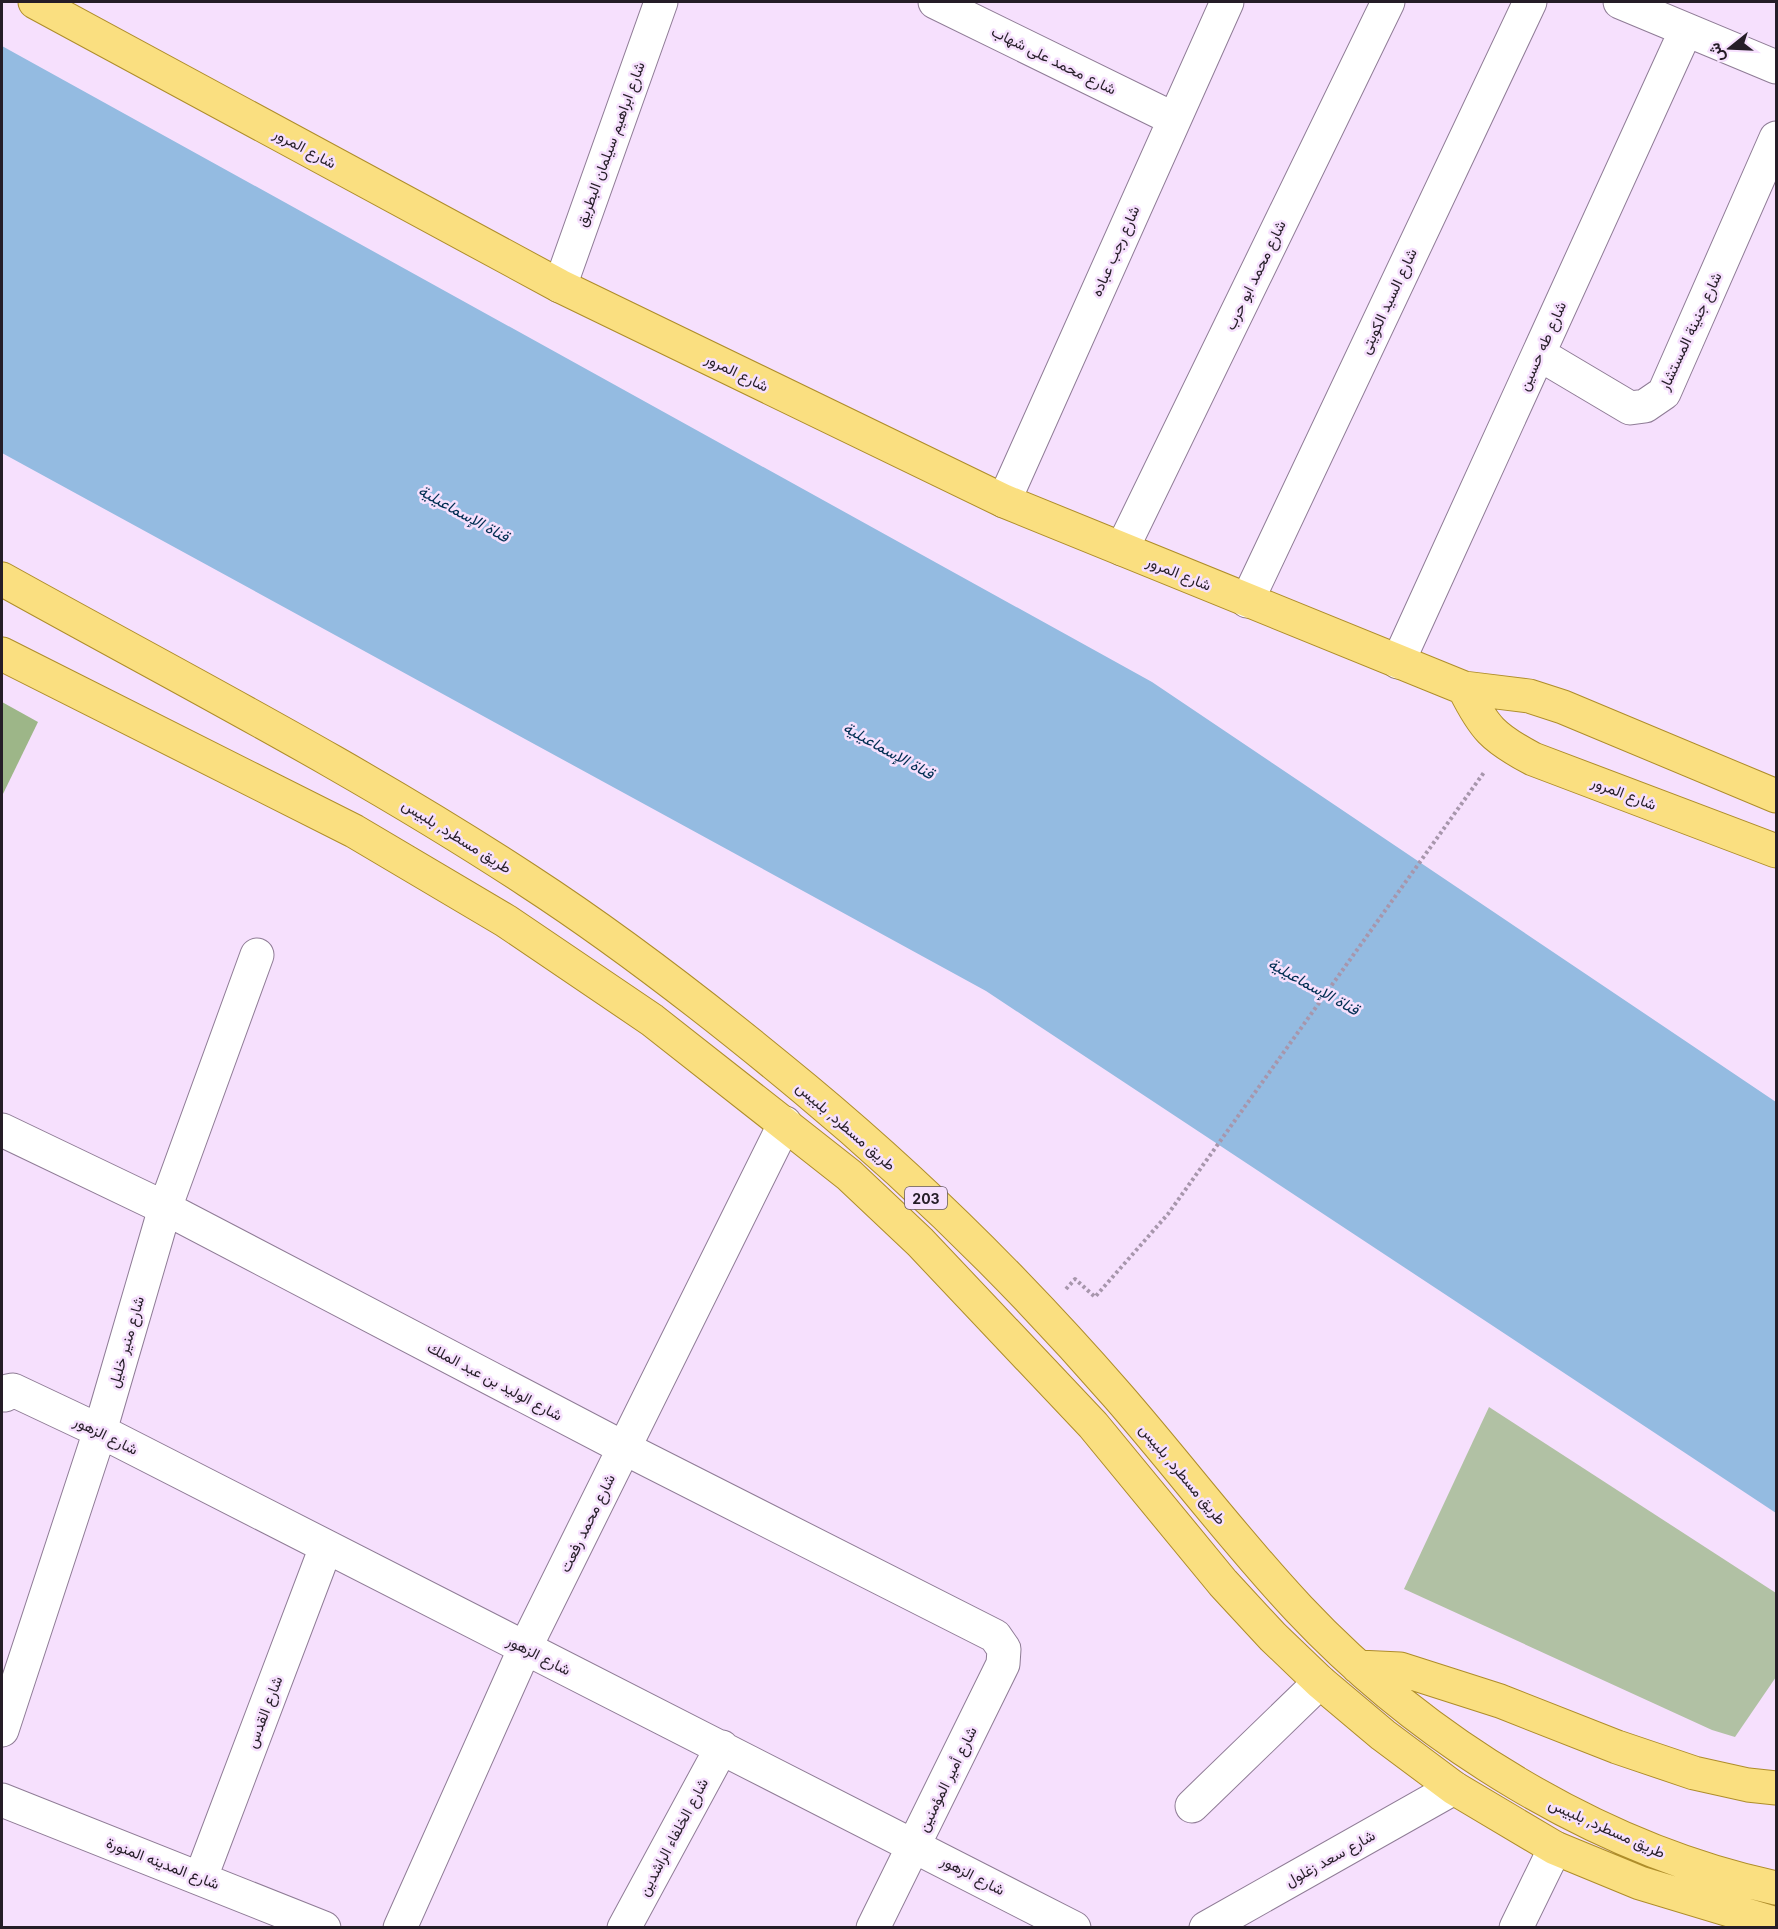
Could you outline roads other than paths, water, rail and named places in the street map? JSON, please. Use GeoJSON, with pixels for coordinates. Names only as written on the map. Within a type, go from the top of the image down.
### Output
{"type":"FeatureCollection","features":[{"type":"Feature","properties":{"kind":"main road","name":"شارع المرور"},"geometry":{"type":"LineString","coordinates":[[35,2],[71,10],[560,286],[1004,501],[1464,688],[1529,696],[1563,707],[1776,796]]}},
{"type":"Feature","properties":{"kind":"main road","name":"طريق مسطرد, بلبيس"},"geometry":{"type":"LineString","coordinates":[[2,579],[377,787],[529,881],[675,983],[807,1090],[874,1149],[1043,1314],[1120,1398],[1251,1556],[1300,1611],[1358,1667],[1473,1755],[1550,1803],[1602,1829],[1656,1851],[1710,1870],[1776,1888]]}},
{"type":"Feature","properties":{"kind":"main road","name":"203"},"geometry":{"type":"LineString","coordinates":[[2,654],[354,831],[506,921],[652,1020],[785,1123],[849,1176],[920,1242],[1093,1425],[1223,1583],[1273,1637],[1320,1682],[1383,1735],[1454,1788],[1555,1848],[1640,1883],[1776,1924]]}},
{"type":"Feature","properties":{"kind":"main road","name":"شارع المرور"},"geometry":{"type":"LineString","coordinates":[[1464,688],[1480,719],[1504,744],[1533,759],[1776,850]]}},
{"type":"Feature","properties":{"kind":"main road"},"geometry":{"type":"LineString","coordinates":[[1358,1667],[1400,1669],[1500,1701],[1617,1747],[1694,1773],[1748,1785],[1776,1788]]}},
{"type":"Feature","properties":{"kind":"street","name":"شارع ابراهيم سيلمان البطريق"},"geometry":{"type":"LineString","coordinates":[[560,286],[661,2]]}},
{"type":"Feature","properties":{"kind":"street","name":"شارع محمد على شهاب"},"geometry":{"type":"LineString","coordinates":[[934,2],[1174,119]]}},
{"type":"Feature","properties":{"kind":"street","name":"شارع رجب عباده"},"geometry":{"type":"LineString","coordinates":[[1004,501],[1227,2]]}},
{"type":"Feature","properties":{"kind":"street","name":"شارع محمد ابو حرب"},"geometry":{"type":"LineString","coordinates":[[1122,549],[1388,2]]}},
{"type":"Feature","properties":{"kind":"street","name":"شارع السيد الكويتى"},"geometry":{"type":"LineString","coordinates":[[1247,601],[1530,2]]}},
{"type":"Feature","properties":{"kind":"street"},"geometry":{"type":"LineString","coordinates":[[1620,2],[1776,67]]}},
{"type":"Feature","properties":{"kind":"street","name":"شارع طه حسين"},"geometry":{"type":"LineString","coordinates":[[1398,662],[1686,30]]}},
{"type":"Feature","properties":{"kind":"street","name":"شارع جنينة المستشار"},"geometry":{"type":"LineString","coordinates":[[1539,354],[1630,408],[1645,406],[1664,393],[1776,138]]}},
{"type":"Feature","properties":{"kind":"street","name":"شارع منير خليل"},"geometry":{"type":"LineString","coordinates":[[2,1730],[100,1431],[165,1208],[257,955]]}},
{"type":"Feature","properties":{"kind":"street","name":"شارع محمد رفعت"},"geometry":{"type":"LineString","coordinates":[[400,1928],[525,1648],[785,1123]]}},
{"type":"Feature","properties":{"kind":"street","name":"شارع الوليد بن عبد الملك"},"geometry":{"type":"LineString","coordinates":[[2,1130],[165,1208],[624,1448],[988,1633]]}},
{"type":"Feature","properties":{"kind":"street","name":"شارع الزهور"},"geometry":{"type":"LineString","coordinates":[[3,1398],[8,1391],[13,1390],[100,1431],[1074,1928]]}},
{"type":"Feature","properties":{"kind":"street","name":"شارع القدس"},"geometry":{"type":"LineString","coordinates":[[201,1877],[327,1547]]}},
{"type":"Feature","properties":{"kind":"street","name":"شارع أمير المؤمنين"},"geometry":{"type":"LineString","coordinates":[[873,1928],[1003,1664],[1004,1649],[995,1636],[988,1633]]}},
{"type":"Feature","properties":{"kind":"street"},"geometry":{"type":"LineString","coordinates":[[1192,1806],[1320,1682]]}},
{"type":"Feature","properties":{"kind":"street","name":"شارع الخلفاء الراشدين"},"geometry":{"type":"LineString","coordinates":[[624,1928],[722,1747]]}},
{"type":"Feature","properties":{"kind":"street","name":"شارع سعد زغلول"},"geometry":{"type":"LineString","coordinates":[[1206,1928],[1454,1788]]}},
{"type":"Feature","properties":{"kind":"street","name":"شارع المدينه المنورة"},"geometry":{"type":"LineString","coordinates":[[2,1800],[201,1877],[324,1928]]}},
{"type":"Feature","properties":{"kind":"street"},"geometry":{"type":"LineString","coordinates":[[1516,1928],[1555,1848]]}},
{"type":"Feature","properties":{"kind":"water","name":"قناة الإسماعيلية"},"geometry":{"type":"Polygon","coordinates":[[[2,46],[1152,682],[1776,1102],[1776,1513],[986,991],[2,453],[2,46]]]}}]}
